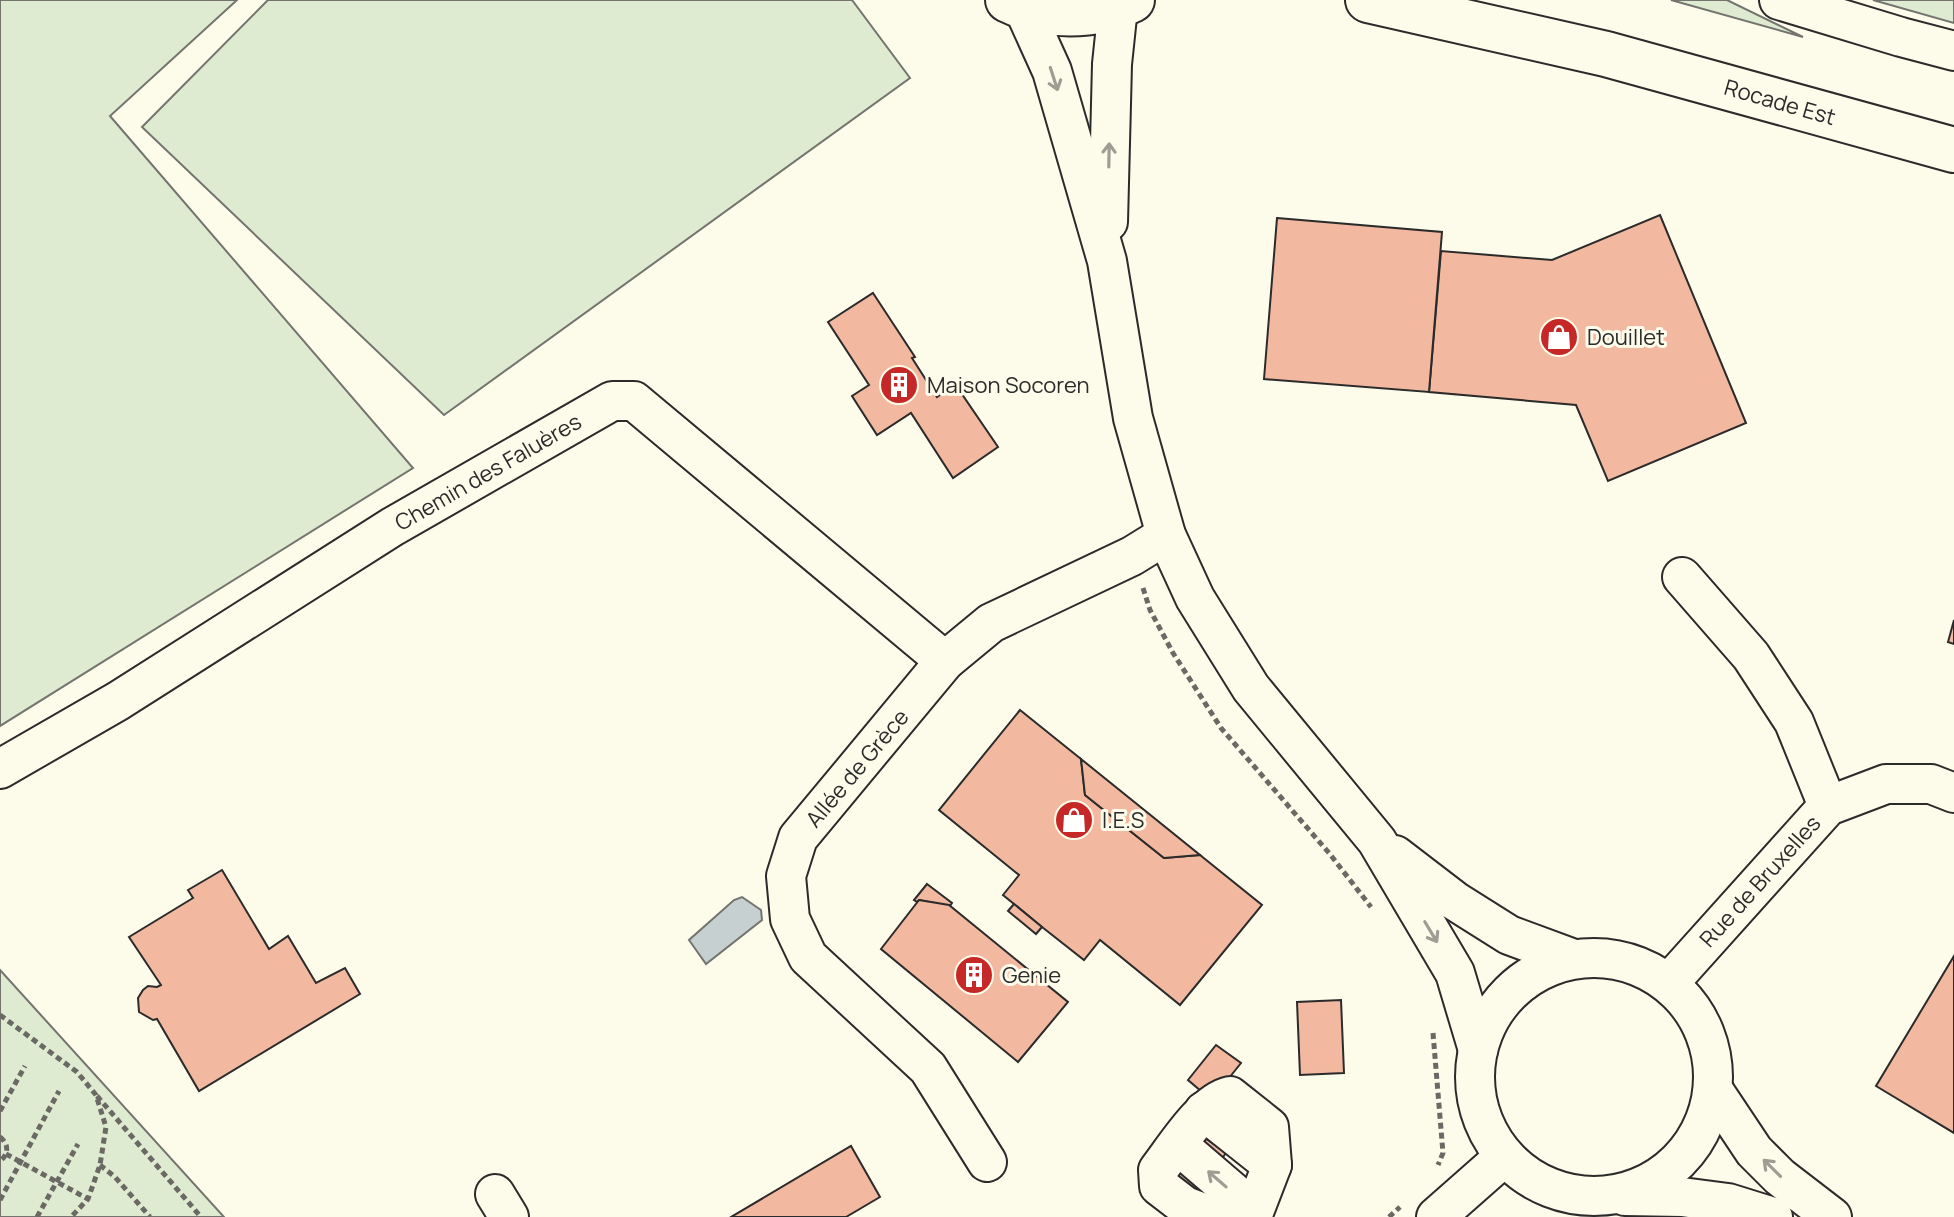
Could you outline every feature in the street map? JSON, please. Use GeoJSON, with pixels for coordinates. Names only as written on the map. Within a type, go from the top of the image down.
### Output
{"type":"FeatureCollection","features":[{"type":"Feature","properties":{"kind":"main road","name":"Rocade Est"},"geometry":{"type":"LineString","coordinates":[[1368,0],[1606,54],[1954,150]]}},
{"type":"Feature","properties":{"kind":"main road","name":"Rocade Est"},"geometry":{"type":"LineString","coordinates":[[1476,0],[1606,54]]}},
{"type":"Feature","properties":{"kind":"main road"},"geometry":{"type":"LineString","coordinates":[[1015,4],[1071,15],[1125,3]]}},
{"type":"Feature","properties":{"kind":"street"},"geometry":{"type":"LineString","coordinates":[[1779,0],[1954,51]]}},
{"type":"Feature","properties":{"kind":"street"},"geometry":{"type":"LineString","coordinates":[[1107,261],[1112,64],[1125,3]]}},
{"type":"Feature","properties":{"kind":"street"},"geometry":{"type":"LineString","coordinates":[[1015,4],[1052,71],[1107,261],[1133,418],[1166,535],[1195,598],[1251,688],[1377,841],[1455,973],[1478,1050]]}},
{"type":"Feature","properties":{"kind":"street","name":"Chemin des Faluères"},"geometry":{"type":"LineString","coordinates":[[0,769],[118,701],[392,527],[612,401],[634,401],[945,661]]}},
{"type":"Feature","properties":{"kind":"street","name":"Allée de Grèce"},"geometry":{"type":"LineString","coordinates":[[987,1162],[928,1068],[808,957],[790,919],[786,876],[798,838],[945,661],[991,623],[1132,556],[1166,535]]}},
{"type":"Feature","properties":{"kind":"street"},"geometry":{"type":"LineString","coordinates":[[1682,577],[1751,656],[1794,722],[1828,806]]}},
{"type":"Feature","properties":{"kind":"street","name":"Rue de Bruxelles"},"geometry":{"type":"LineString","coordinates":[[1669,983],[1828,806],[1886,784],[1931,784],[1954,793]]}},
{"type":"Feature","properties":{"kind":"street"},"geometry":{"type":"LineString","coordinates":[[1377,841],[1455,901],[1509,935],[1574,959]]}},
{"type":"Feature","properties":{"kind":"street"},"geometry":{"type":"LineString","coordinates":[[1610,1196],[1648,1185],[1680,1161],[1702,1129],[1714,1091],[1711,1051],[1696,1013],[1669,983],[1640,966],[1607,958],[1574,959],[1541,970],[1512,990],[1491,1017],[1478,1050],[1475,1086],[1483,1122],[1504,1157],[1532,1180],[1570,1195],[1610,1196],[1682,1197],[1728,1203],[1773,1217]]}},
{"type":"Feature","properties":{"kind":"street"},"geometry":{"type":"LineString","coordinates":[[1714,1091],[1754,1151],[1780,1177],[1832,1217]]}},
{"type":"Feature","properties":{"kind":"street"},"geometry":{"type":"LineString","coordinates":[[1231,1217],[1211,1216],[1185,1206],[1159,1186],[1158,1170],[1204,1111],[1272,1165],[1252,1217]]}},
{"type":"Feature","properties":{"kind":"street"},"geometry":{"type":"LineString","coordinates":[[1178,1145],[1234,1193],[1252,1217]]}},
{"type":"Feature","properties":{"kind":"street"},"geometry":{"type":"LineString","coordinates":[[1423,1208],[1504,1157]]}},
{"type":"Feature","properties":{"kind":"path"},"geometry":{"type":"LineString","coordinates":[[1132,556],[1150,610],[1173,653],[1221,728],[1329,853],[1375,912]]}},
{"type":"Feature","properties":{"kind":"path"},"geometry":{"type":"LineString","coordinates":[[0,1015],[77,1072],[201,1217]]}},
{"type":"Feature","properties":{"kind":"path"},"geometry":{"type":"LineString","coordinates":[[1432,1023],[1443,1153],[1438,1166]]}},
{"type":"Feature","properties":{"kind":"path"},"geometry":{"type":"LineString","coordinates":[[0,1111],[25,1066]]}},
{"type":"Feature","properties":{"kind":"path"},"geometry":{"type":"LineString","coordinates":[[0,1200],[59,1091]]}},
{"type":"Feature","properties":{"kind":"path"},"geometry":{"type":"LineString","coordinates":[[71,1217],[88,1199],[100,1165],[106,1127],[96,1095]]}},
{"type":"Feature","properties":{"kind":"path"},"geometry":{"type":"LineString","coordinates":[[0,1137],[7,1146],[6,1154],[0,1161]]}},
{"type":"Feature","properties":{"kind":"path"},"geometry":{"type":"LineString","coordinates":[[37,1217],[78,1144]]}},
{"type":"Feature","properties":{"kind":"path"},"geometry":{"type":"LineString","coordinates":[[6,1154],[88,1199]]}},
{"type":"Feature","properties":{"kind":"path"},"geometry":{"type":"LineString","coordinates":[[100,1165],[115,1177],[150,1217]]}},
{"type":"Feature","properties":{"kind":"path"},"geometry":{"type":"LineString","coordinates":[[1389,1217],[1423,1208]]}},
{"type":"Feature","properties":{"kind":"green space"},"geometry":{"type":"Polygon","coordinates":[[[0,0],[237,0],[110,116],[413,468],[0,726],[0,0]]]}},
{"type":"Feature","properties":{"kind":"green space"},"geometry":{"type":"Polygon","coordinates":[[[268,0],[852,0],[910,78],[444,415],[142,127],[268,0]]]}},
{"type":"Feature","properties":{"kind":"green space"},"geometry":{"type":"Polygon","coordinates":[[[1671,0],[1727,0],[1803,37],[1671,0]]]}},
{"type":"Feature","properties":{"kind":"green space"},"geometry":{"type":"Polygon","coordinates":[[[1873,0],[1954,0],[1954,23],[1873,0]]]}},
{"type":"Feature","properties":{"kind":"green space"},"geometry":{"type":"Polygon","coordinates":[[[0,970],[224,1217],[0,1217],[0,970]]]}},
{"type":"Feature","properties":{"kind":"shaded area"},"geometry":{"type":"Polygon","coordinates":[[[742,897],[761,910],[762,920],[706,964],[689,940],[734,900],[742,897]]]}},
{"type":"Feature","properties":{"kind":"building"},"geometry":{"type":"Polygon","coordinates":[[[1660,215],[1746,423],[1608,481],[1576,405],[1429,392],[1441,251],[1552,260],[1660,215]]]}},
{"type":"Feature","properties":{"kind":"building"},"geometry":{"type":"Polygon","coordinates":[[[1277,218],[1442,232],[1429,392],[1264,379],[1277,218]]]}},
{"type":"Feature","properties":{"kind":"building","name":"Maison Socoren"},"geometry":{"type":"Polygon","coordinates":[[[873,293],[937,397],[955,384],[998,447],[953,478],[911,413],[877,435],[852,396],[869,385],[828,322],[873,293]]]}},
{"type":"Feature","properties":{"kind":"building"},"geometry":{"type":"Polygon","coordinates":[[[1954,620],[1954,644],[1948,642],[1954,620]]]}},
{"type":"Feature","properties":{"kind":"building"},"geometry":{"type":"Polygon","coordinates":[[[1020,710],[1081,759],[1085,795],[1164,858],[1200,855],[1262,905],[1180,1005],[1100,940],[1084,960],[1042,927],[1003,895],[1019,875],[939,810],[1020,710]]]}},
{"type":"Feature","properties":{"kind":"building"},"geometry":{"type":"Polygon","coordinates":[[[1081,759],[1200,855],[1164,858],[1085,795],[1081,759]]]}},
{"type":"Feature","properties":{"kind":"building"},"geometry":{"type":"Polygon","coordinates":[[[222,870],[269,949],[288,936],[316,983],[345,968],[360,994],[199,1091],[157,1019],[139,1012],[138,998],[143,990],[148,986],[161,985],[129,937],[193,898],[188,890],[222,870]]]}},
{"type":"Feature","properties":{"kind":"building"},"geometry":{"type":"Polygon","coordinates":[[[927,884],[952,903],[950,906],[914,900],[927,884]]]}},
{"type":"Feature","properties":{"kind":"building","name":"Genie"},"geometry":{"type":"Polygon","coordinates":[[[919,900],[949,905],[1068,1002],[1018,1062],[881,949],[919,900]]]}},
{"type":"Feature","properties":{"kind":"building"},"geometry":{"type":"Polygon","coordinates":[[[1014,904],[1042,927],[1036,934],[1008,911],[1014,904]]]}},
{"type":"Feature","properties":{"kind":"building"},"geometry":{"type":"Polygon","coordinates":[[[1954,956],[1954,1133],[1876,1086],[1954,956]]]}},
{"type":"Feature","properties":{"kind":"building"},"geometry":{"type":"Polygon","coordinates":[[[1341,1000],[1344,1073],[1300,1075],[1297,1002],[1341,1000]]]}},
{"type":"Feature","properties":{"kind":"building"},"geometry":{"type":"Polygon","coordinates":[[[1216,1045],[1241,1063],[1229,1078],[1201,1091],[1188,1080],[1216,1045]]]}},
{"type":"Feature","properties":{"kind":"building"},"geometry":{"type":"Polygon","coordinates":[[[1201,1135],[1226,1153],[1196,1193],[1171,1175],[1201,1135]]]}},
{"type":"Feature","properties":{"kind":"building"},"geometry":{"type":"Polygon","coordinates":[[[851,1146],[880,1197],[846,1217],[731,1217],[851,1146]]]}},
{"type":"Feature","properties":{"kind":"place","name":"Douillet"},"geometry":{"type":"Point","coordinates":[1559,337]}},
{"type":"Feature","properties":{"kind":"place","name":"Maison Socoren"},"geometry":{"type":"Point","coordinates":[899,385]}},
{"type":"Feature","properties":{"kind":"place","name":"I.E.S"},"geometry":{"type":"Point","coordinates":[1074,820]}},
{"type":"Feature","properties":{"kind":"place","name":"Genie"},"geometry":{"type":"Point","coordinates":[974,975]}}]}
